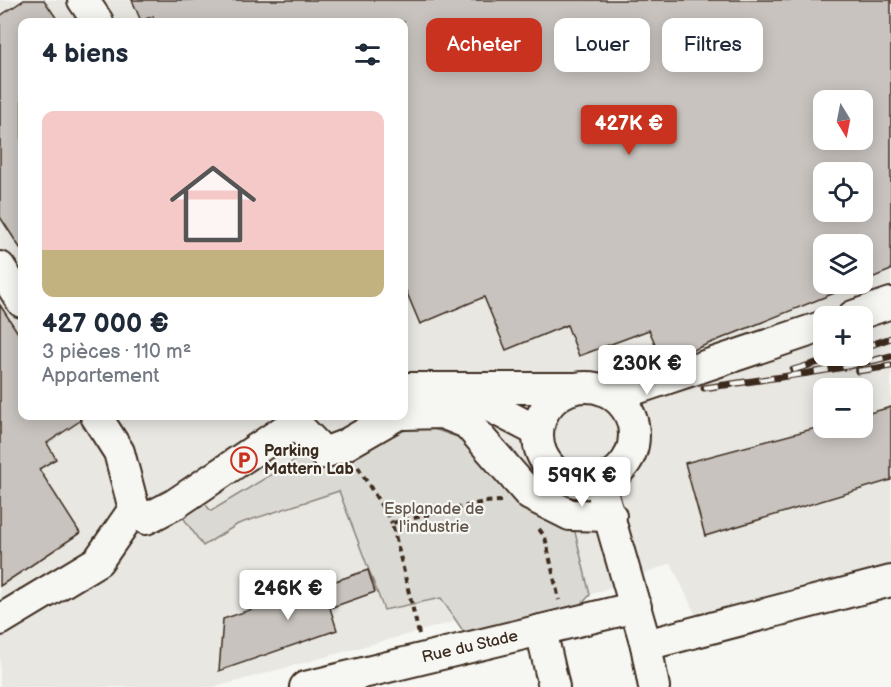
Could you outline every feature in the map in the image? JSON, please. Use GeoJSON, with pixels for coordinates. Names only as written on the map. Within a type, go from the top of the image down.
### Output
{"type":"FeatureCollection","features":[{"type":"Feature","properties":{"kind":"street"},"geometry":{"type":"LineString","coordinates":[[83,0],[95,18]]}},
{"type":"Feature","properties":{"kind":"street"},"geometry":{"type":"LineString","coordinates":[[0,267],[18,296]]}},
{"type":"Feature","properties":{"kind":"street"},"geometry":{"type":"LineString","coordinates":[[873,309],[891,303]]}},
{"type":"Feature","properties":{"kind":"street"},"geometry":{"type":"LineString","coordinates":[[615,396],[813,330]]}},
{"type":"Feature","properties":{"kind":"street"},"geometry":{"type":"LineString","coordinates":[[408,388],[594,387],[615,396],[626,407],[632,421],[633,444],[623,465],[611,476],[597,482],[582,483],[554,472],[544,460],[538,446],[537,431],[541,416],[559,394],[572,388]]}},
{"type":"Feature","properties":{"kind":"street"},"geometry":{"type":"LineString","coordinates":[[455,388],[537,431]]}},
{"type":"Feature","properties":{"kind":"street"},"geometry":{"type":"LineString","coordinates":[[408,414],[442,413],[467,423],[530,495],[570,515],[611,516]]}},
{"type":"Feature","properties":{"kind":"street"},"geometry":{"type":"LineString","coordinates":[[99,420],[120,452],[134,509],[146,519],[176,504],[299,420]]}},
{"type":"Feature","properties":{"kind":"street"},"geometry":{"type":"LineString","coordinates":[[301,420],[324,453],[345,446],[389,420]]}},
{"type":"Feature","properties":{"kind":"street"},"geometry":{"type":"LineString","coordinates":[[597,482],[611,516],[636,607],[646,645],[652,685]]}},
{"type":"Feature","properties":{"kind":"street"},"geometry":{"type":"LineString","coordinates":[[0,620],[98,561],[134,509]]}},
{"type":"Feature","properties":{"kind":"street"},"geometry":{"type":"LineString","coordinates":[[646,645],[891,580]]}},
{"type":"Feature","properties":{"kind":"street","name":"Rue du Stade"},"geometry":{"type":"LineString","coordinates":[[307,687],[636,607]]}},
{"type":"Feature","properties":{"kind":"street"},"geometry":{"type":"LineString","coordinates":[[541,630],[553,687]]}},
{"type":"Feature","properties":{"kind":"path"},"geometry":{"type":"LineString","coordinates":[[345,446],[392,523],[419,637]]}},
{"type":"Feature","properties":{"kind":"path"},"geometry":{"type":"LineString","coordinates":[[392,523],[484,502],[508,501]]}},
{"type":"Feature","properties":{"kind":"path"},"geometry":{"type":"LineString","coordinates":[[533,522],[544,537],[560,604]]}},
{"type":"Feature","properties":{"kind":"shaded area"},"geometry":{"type":"Polygon","coordinates":[[[0,0],[891,0],[891,569],[699,622],[671,563],[590,595],[493,611],[215,687],[0,687],[0,0]]]}},
{"type":"Feature","properties":{"kind":"green space","name":"Esplanade de l'industrie"},"geometry":{"type":"Polygon","coordinates":[[[419,424],[469,441],[574,528],[590,595],[575,611],[467,637],[441,598],[384,610],[339,491],[238,524],[203,546],[180,513],[201,499],[211,511],[302,456],[315,463],[328,464],[419,424]]]}},
{"type":"Feature","properties":{"kind":"building"},"geometry":{"type":"Polygon","coordinates":[[[24,0],[44,0],[56,18],[18,18],[18,245],[0,217],[0,16],[24,0]]]}},
{"type":"Feature","properties":{"kind":"building"},"geometry":{"type":"Polygon","coordinates":[[[132,0],[891,0],[891,270],[873,277],[873,234],[813,234],[813,294],[832,294],[663,362],[649,330],[579,356],[567,325],[506,350],[484,297],[420,324],[408,296],[408,18],[154,18],[153,16],[140,18],[132,0]]]}},
{"type":"Feature","properties":{"kind":"building"},"geometry":{"type":"Polygon","coordinates":[[[0,305],[18,333],[18,420],[80,420],[47,443],[56,459],[39,469],[80,533],[0,586],[0,305]]]}},
{"type":"Feature","properties":{"kind":"building"},"geometry":{"type":"Polygon","coordinates":[[[891,407],[891,480],[705,536],[685,463],[813,429],[813,438],[873,438],[873,412],[891,407]]]}},
{"type":"Feature","properties":{"kind":"building"},"geometry":{"type":"Polygon","coordinates":[[[368,570],[375,592],[330,608],[337,630],[219,671],[223,619],[368,570]]]}},
{"type":"Feature","properties":{"kind":"railway"},"geometry":{"type":"LineString","coordinates":[[873,344],[891,338]]}},
{"type":"Feature","properties":{"kind":"railway"},"geometry":{"type":"LineString","coordinates":[[704,388],[821,371],[891,356]]}},
{"type":"Feature","properties":{"kind":"railway"},"geometry":{"type":"LineString","coordinates":[[793,370],[813,364]]}},
{"type":"Feature","properties":{"kind":"railway"},"geometry":{"type":"LineString","coordinates":[[858,371],[891,366]]}},
{"type":"Feature","properties":{"kind":"place","name":"Parking Mattern Lab"},"geometry":{"type":"Point","coordinates":[244,460]}}]}
